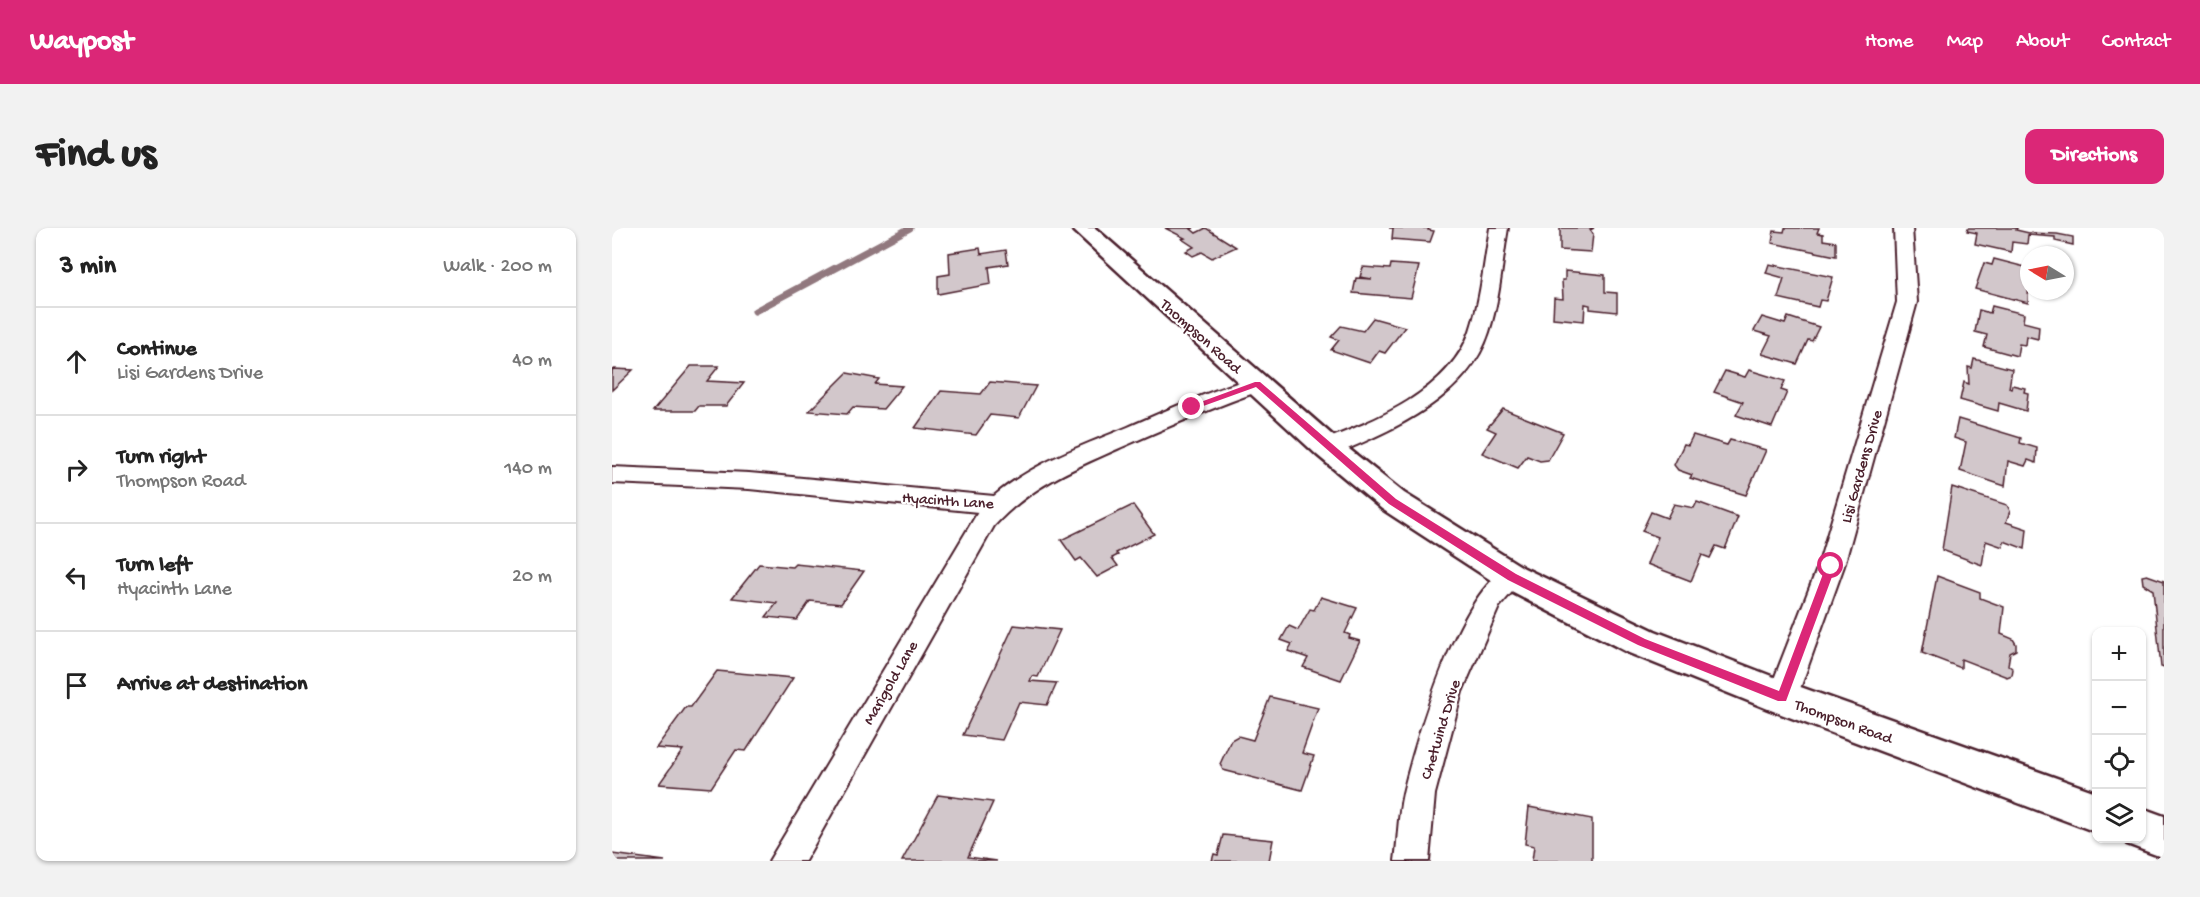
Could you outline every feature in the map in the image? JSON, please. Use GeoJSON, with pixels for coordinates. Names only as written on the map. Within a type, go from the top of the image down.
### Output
{"type":"FeatureCollection","features":[{"type":"Feature","properties":{"kind":"street","name":"Thompson Road"},"geometry":{"type":"LineString","coordinates":[[1082,228],[1328,448],[1393,501],[1512,577],[1642,642],[1782,697],[2092,810]]}},
{"type":"Feature","properties":{"kind":"street"},"geometry":{"type":"LineString","coordinates":[[1328,448],[1412,408],[1461,363],[1478,334],[1499,228]]}},
{"type":"Feature","properties":{"kind":"street","name":"Lisi Gardens Drive"},"geometry":{"type":"LineString","coordinates":[[1782,697],[1831,566],[1907,302],[1907,262],[1903,228]]}},
{"type":"Feature","properties":{"kind":"street","name":"Hyacinth Lane"},"geometry":{"type":"LineString","coordinates":[[612,475],[749,480],[997,506],[1037,475],[1192,407],[1257,384]]}},
{"type":"Feature","properties":{"kind":"street","name":"Marigold Lane"},"geometry":{"type":"LineString","coordinates":[[786,861],[893,674],[985,520],[997,506]]}},
{"type":"Feature","properties":{"kind":"street","name":"Chetwind Drive"},"geometry":{"type":"LineString","coordinates":[[1412,861],[1419,794],[1447,692],[1488,601],[1512,577]]}},
{"type":"Feature","properties":{"kind":"street"},"geometry":{"type":"LineString","coordinates":[[2146,830],[2164,837]]}},
{"type":"Feature","properties":{"kind":"building"},"geometry":{"type":"Polygon","coordinates":[[[1165,228],[1194,228],[1191,229],[1196,233],[1206,228],[1236,247],[1212,258],[1202,252],[1193,256],[1186,251],[1194,247],[1182,239],[1185,238],[1165,228]]]}},
{"type":"Feature","properties":{"kind":"building"},"geometry":{"type":"Polygon","coordinates":[[[1393,228],[1429,228],[1428,230],[1434,231],[1430,242],[1392,239],[1393,228]]]}},
{"type":"Feature","properties":{"kind":"building"},"geometry":{"type":"Polygon","coordinates":[[[1560,228],[1594,228],[1590,230],[1593,234],[1591,252],[1560,250],[1560,228]]]}},
{"type":"Feature","properties":{"kind":"building"},"geometry":{"type":"Polygon","coordinates":[[[1785,228],[1819,228],[1817,233],[1823,234],[1823,240],[1836,242],[1836,256],[1772,243],[1774,231],[1784,232],[1785,228]]]}},
{"type":"Feature","properties":{"kind":"building"},"geometry":{"type":"Polygon","coordinates":[[[1968,228],[2017,228],[2016,230],[2029,233],[2057,234],[2073,237],[2073,245],[2055,241],[2055,237],[2028,235],[2027,244],[2012,242],[2011,252],[1975,244],[1977,233],[1967,231],[1968,228]]]}},
{"type":"Feature","properties":{"kind":"building"},"geometry":{"type":"Polygon","coordinates":[[[980,248],[981,254],[1006,250],[1008,264],[989,267],[991,284],[938,294],[938,276],[950,274],[949,253],[980,248]]]}},
{"type":"Feature","properties":{"kind":"building"},"geometry":{"type":"Polygon","coordinates":[[[1994,259],[2020,266],[2020,300],[2028,300],[2028,303],[1975,289],[1984,263],[1992,265],[1994,259]]]}},
{"type":"Feature","properties":{"kind":"building"},"geometry":{"type":"Polygon","coordinates":[[[1391,264],[1419,266],[1411,298],[1353,293],[1356,278],[1372,279],[1360,277],[1363,267],[1390,269],[1391,264]]]}},
{"type":"Feature","properties":{"kind":"building"},"geometry":{"type":"Polygon","coordinates":[[[1769,264],[1833,277],[1826,301],[1820,300],[1818,307],[1778,298],[1784,278],[1766,273],[1769,264]]]}},
{"type":"Feature","properties":{"kind":"building"},"geometry":{"type":"Polygon","coordinates":[[[1565,271],[1605,275],[1605,292],[1617,293],[1617,312],[1590,309],[1590,305],[1585,304],[1584,321],[1553,318],[1554,298],[1563,299],[1562,280],[1565,280],[1565,271]]]}},
{"type":"Feature","properties":{"kind":"building"},"geometry":{"type":"Polygon","coordinates":[[[1992,306],[2024,314],[2023,322],[2039,326],[2038,339],[2026,336],[2025,345],[2019,344],[2017,356],[1984,347],[1987,335],[1975,332],[1979,310],[1990,313],[1992,306]]]}},
{"type":"Feature","properties":{"kind":"building"},"geometry":{"type":"Polygon","coordinates":[[[1762,317],[1785,324],[1788,317],[1819,327],[1812,341],[1808,340],[1797,364],[1762,354],[1771,336],[1754,331],[1762,317]]]}},
{"type":"Feature","properties":{"kind":"building"},"geometry":{"type":"Polygon","coordinates":[[[1373,318],[1405,327],[1385,353],[1379,351],[1370,363],[1331,350],[1339,340],[1331,337],[1341,326],[1363,331],[1373,318]]]}},
{"type":"Feature","properties":{"kind":"building"},"geometry":{"type":"Polygon","coordinates":[[[1974,359],[2012,369],[2009,388],[2011,389],[2012,385],[2025,388],[2024,392],[2028,393],[2026,411],[1999,403],[1998,411],[1960,400],[1964,382],[1969,384],[1968,367],[1972,368],[1974,359]]]}},
{"type":"Feature","properties":{"kind":"building"},"geometry":{"type":"Polygon","coordinates":[[[691,366],[719,366],[707,381],[744,383],[726,406],[699,406],[695,411],[653,411],[691,366]]]}},
{"type":"Feature","properties":{"kind":"building"},"geometry":{"type":"Polygon","coordinates":[[[612,370],[633,370],[612,390],[612,370]]]}},
{"type":"Feature","properties":{"kind":"building"},"geometry":{"type":"Polygon","coordinates":[[[1749,370],[1785,381],[1781,390],[1787,392],[1772,427],[1736,415],[1743,402],[1714,392],[1725,371],[1745,377],[1749,370]]]}},
{"type":"Feature","properties":{"kind":"building"},"geometry":{"type":"Polygon","coordinates":[[[847,373],[879,379],[875,384],[902,386],[883,409],[853,407],[847,414],[809,411],[847,373]]]}},
{"type":"Feature","properties":{"kind":"building"},"geometry":{"type":"Polygon","coordinates":[[[990,382],[1036,386],[1019,418],[990,415],[976,435],[915,428],[941,391],[981,394],[990,382]]]}},
{"type":"Feature","properties":{"kind":"building"},"geometry":{"type":"Polygon","coordinates":[[[1503,409],[1563,433],[1548,460],[1540,461],[1527,456],[1518,468],[1482,453],[1496,432],[1487,428],[1503,409]]]}},
{"type":"Feature","properties":{"kind":"building"},"geometry":{"type":"Polygon","coordinates":[[[1958,419],[2021,438],[2020,443],[2037,448],[2036,463],[2028,460],[2025,466],[2008,461],[2005,486],[1960,471],[1966,442],[1954,438],[1958,419]]]}},
{"type":"Feature","properties":{"kind":"building"},"geometry":{"type":"Polygon","coordinates":[[[1693,435],[1727,445],[1730,440],[1766,450],[1746,495],[1690,478],[1692,475],[1678,470],[1674,465],[1684,444],[1688,445],[1693,435]]]}},
{"type":"Feature","properties":{"kind":"building"},"geometry":{"type":"Polygon","coordinates":[[[1952,487],[2007,505],[2010,511],[2006,522],[2027,529],[2025,549],[2004,541],[2003,547],[1986,541],[1982,565],[1942,550],[1952,487]]]}},
{"type":"Feature","properties":{"kind":"building"},"geometry":{"type":"Polygon","coordinates":[[[1697,502],[1738,517],[1725,549],[1716,546],[1710,558],[1702,555],[1691,581],[1647,564],[1658,537],[1642,531],[1651,512],[1667,518],[1674,504],[1694,508],[1697,502]]]}},
{"type":"Feature","properties":{"kind":"building"},"geometry":{"type":"Polygon","coordinates":[[[1133,505],[1154,534],[1116,553],[1118,555],[1112,558],[1118,566],[1097,577],[1081,558],[1076,561],[1061,540],[1133,505]]]}},
{"type":"Feature","properties":{"kind":"building"},"geometry":{"type":"Polygon","coordinates":[[[759,564],[792,567],[795,564],[864,571],[841,604],[810,601],[797,620],[766,617],[777,603],[732,598],[759,564]]]}},
{"type":"Feature","properties":{"kind":"building"},"geometry":{"type":"Polygon","coordinates":[[[2147,575],[2164,581],[2164,668],[2161,667],[2153,590],[2143,584],[2142,576],[2147,575]]]}},
{"type":"Feature","properties":{"kind":"building"},"geometry":{"type":"Polygon","coordinates":[[[1937,576],[1980,592],[1980,598],[2004,607],[2001,634],[2013,639],[2016,644],[2016,650],[2010,653],[2008,665],[2013,669],[2012,675],[2007,677],[1961,659],[1961,668],[1922,653],[1937,576]]]}},
{"type":"Feature","properties":{"kind":"building"},"geometry":{"type":"Polygon","coordinates":[[[1321,597],[1357,608],[1345,633],[1350,635],[1349,638],[1360,641],[1341,680],[1303,667],[1308,658],[1288,651],[1292,644],[1281,640],[1289,626],[1298,630],[1310,609],[1314,610],[1321,597]]]}},
{"type":"Feature","properties":{"kind":"building"},"geometry":{"type":"Polygon","coordinates":[[[1014,625],[1060,630],[1038,677],[1032,676],[1030,681],[1057,683],[1047,705],[1019,702],[1002,740],[963,735],[1014,625]]]}},
{"type":"Feature","properties":{"kind":"building"},"geometry":{"type":"Polygon","coordinates":[[[717,671],[793,678],[746,751],[736,750],[711,788],[659,784],[683,750],[656,748],[686,707],[691,707],[717,671]]]}},
{"type":"Feature","properties":{"kind":"building"},"geometry":{"type":"Polygon","coordinates":[[[1270,697],[1318,708],[1302,753],[1314,756],[1302,790],[1223,770],[1220,764],[1231,740],[1238,736],[1253,740],[1270,697]]]}},
{"type":"Feature","properties":{"kind":"building"},"geometry":{"type":"Polygon","coordinates":[[[938,795],[993,802],[968,857],[997,861],[902,861],[938,795]]]}},
{"type":"Feature","properties":{"kind":"building"},"geometry":{"type":"Polygon","coordinates":[[[1529,807],[1592,819],[1592,861],[1532,861],[1534,846],[1525,844],[1529,807]]]}},
{"type":"Feature","properties":{"kind":"building"},"geometry":{"type":"Polygon","coordinates":[[[1223,835],[1273,840],[1269,861],[1212,861],[1214,854],[1218,855],[1223,835]]]}},
{"type":"Feature","properties":{"kind":"building"},"geometry":{"type":"Polygon","coordinates":[[[612,854],[665,861],[612,861],[612,854]]]}},
{"type":"Feature","properties":{"kind":"waterway"},"geometry":{"type":"LineString","coordinates":[[755,311],[910,228]]}},
{"type":"Feature","properties":{"kind":"route"},"geometry":{"type":"LineString","coordinates":[[1192,407],[1257,384],[1328,448],[1393,501],[1512,577],[1642,642],[1782,697],[1831,566]]}}]}
